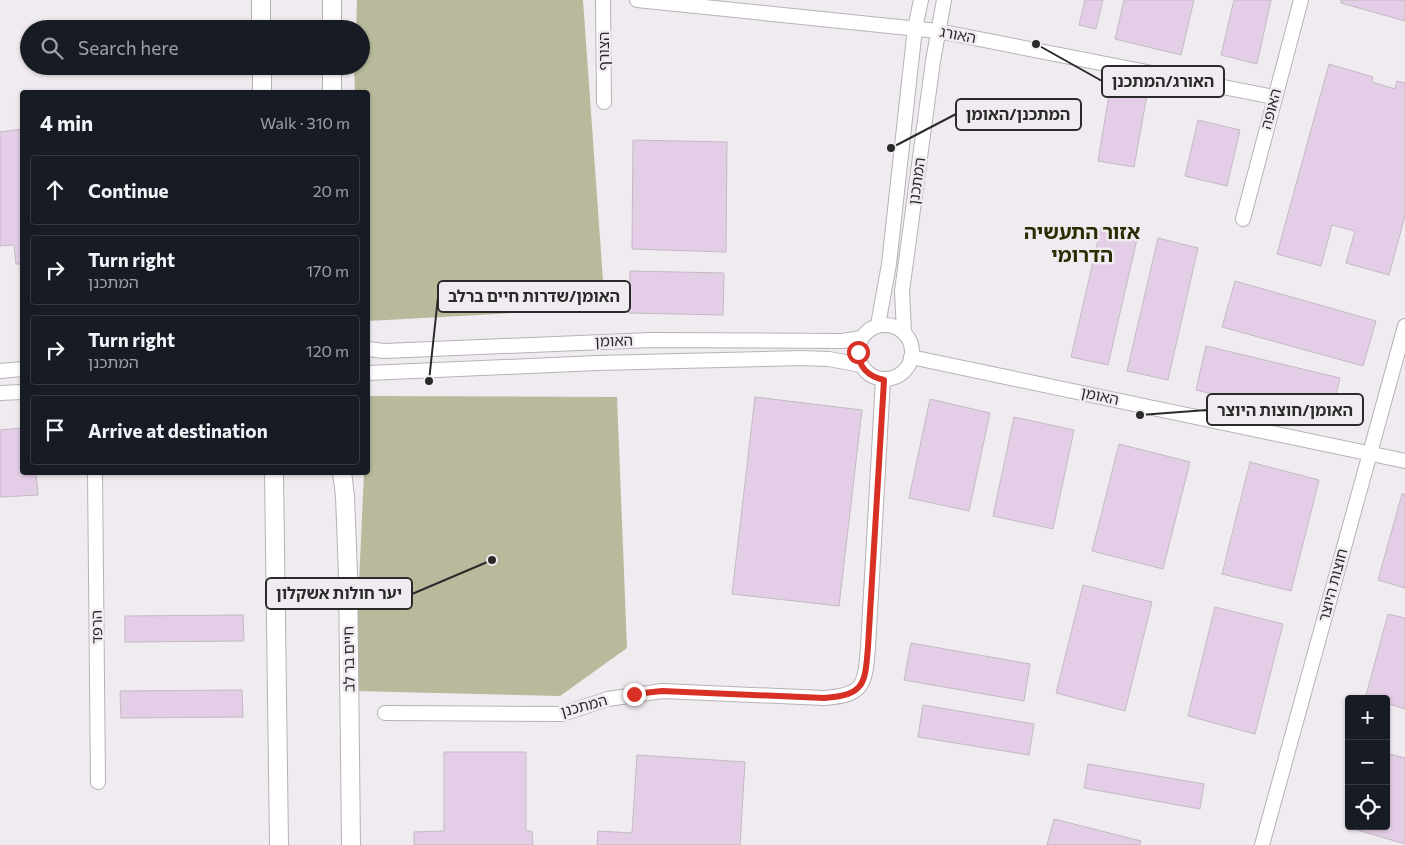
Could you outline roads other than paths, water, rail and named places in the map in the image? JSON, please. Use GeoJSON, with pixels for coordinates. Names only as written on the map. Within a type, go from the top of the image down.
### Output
{"type":"FeatureCollection","features":[{"type":"Feature","properties":{"kind":"main road"},"geometry":{"type":"LineString","coordinates":[[261,0],[261,20]]}},
{"type":"Feature","properties":{"kind":"main road"},"geometry":{"type":"LineString","coordinates":[[332,0],[332,20]]}},
{"type":"Feature","properties":{"kind":"main road"},"geometry":{"type":"LineString","coordinates":[[262,75],[262,90]]}},
{"type":"Feature","properties":{"kind":"main road"},"geometry":{"type":"LineString","coordinates":[[332,75],[332,90]]}},
{"type":"Feature","properties":{"kind":"main road"},"geometry":{"type":"LineString","coordinates":[[274,475],[274,651],[279,845]]}},
{"type":"Feature","properties":{"kind":"main road","name":"חיים בר לב"},"geometry":{"type":"LineString","coordinates":[[342,475],[346,496],[348,574],[351,845]]}},
{"type":"Feature","properties":{"kind":"street","name":"הצורף"},"geometry":{"type":"LineString","coordinates":[[604,0],[604,102]]}},
{"type":"Feature","properties":{"kind":"street","name":"האורג"},"geometry":{"type":"LineString","coordinates":[[637,0],[938,31],[1274,97]]}},
{"type":"Feature","properties":{"kind":"street","name":"המתכנן"},"geometry":{"type":"LineString","coordinates":[[878,325],[889,264],[915,28],[921,0]]}},
{"type":"Feature","properties":{"kind":"street","name":"המתכנן"},"geometry":{"type":"LineString","coordinates":[[904,333],[902,291],[938,31],[944,0]]}},
{"type":"Feature","properties":{"kind":"street","name":"האופה"},"geometry":{"type":"LineString","coordinates":[[1243,219],[1300,0]]}},
{"type":"Feature","properties":{"kind":"street"},"geometry":{"type":"LineString","coordinates":[[878,325],[892,326],[904,333],[909,340],[911,357],[909,365],[898,376],[884,380],[874,377],[861,365],[858,352],[861,338],[872,328],[878,325]]}},
{"type":"Feature","properties":{"kind":"street","name":"חוצות היוצר"},"geometry":{"type":"LineString","coordinates":[[1262,845],[1405,326]]}},
{"type":"Feature","properties":{"kind":"street","name":"האומן"},"geometry":{"type":"LineString","coordinates":[[370,349],[651,340],[842,341],[861,338]]}},
{"type":"Feature","properties":{"kind":"street","name":"האומן"},"geometry":{"type":"LineString","coordinates":[[911,357],[1405,460]]}},
{"type":"Feature","properties":{"kind":"street","name":"האומן"},"geometry":{"type":"LineString","coordinates":[[370,372],[597,363],[801,358],[829,359],[861,365]]}},
{"type":"Feature","properties":{"kind":"street"},"geometry":{"type":"LineString","coordinates":[[0,371],[20,369]]}},
{"type":"Feature","properties":{"kind":"street","name":"המתכנן"},"geometry":{"type":"LineString","coordinates":[[385,713],[562,714],[608,699],[662,691],[824,698],[845,696],[859,688],[866,675],[884,380]]}},
{"type":"Feature","properties":{"kind":"street"},"geometry":{"type":"LineString","coordinates":[[0,393],[20,392]]}},
{"type":"Feature","properties":{"kind":"street","name":"הרפד"},"geometry":{"type":"LineString","coordinates":[[95,475],[98,782]]}},
{"type":"Feature","properties":{"kind":"place","name":"האורג/המתכנן"},"geometry":{"type":"Point","coordinates":[1036,44]}},
{"type":"Feature","properties":{"kind":"place","name":"המתכנן/האומן"},"geometry":{"type":"Point","coordinates":[891,148]}},
{"type":"Feature","properties":{"kind":"place","name":"האומן/שדרות חיים ברלב"},"geometry":{"type":"Point","coordinates":[429,381]}},
{"type":"Feature","properties":{"kind":"place","name":"האומן/חוצות היוצר"},"geometry":{"type":"Point","coordinates":[1140,415]}},
{"type":"Feature","properties":{"kind":"place","name":"יער חולות אשקלון"},"geometry":{"type":"Point","coordinates":[492,560]}},
{"type":"Feature","properties":{"kind":"district","name":"אזור התעשיה הדרומי"},"geometry":{"type":"Point","coordinates":[1082,244]}}]}
